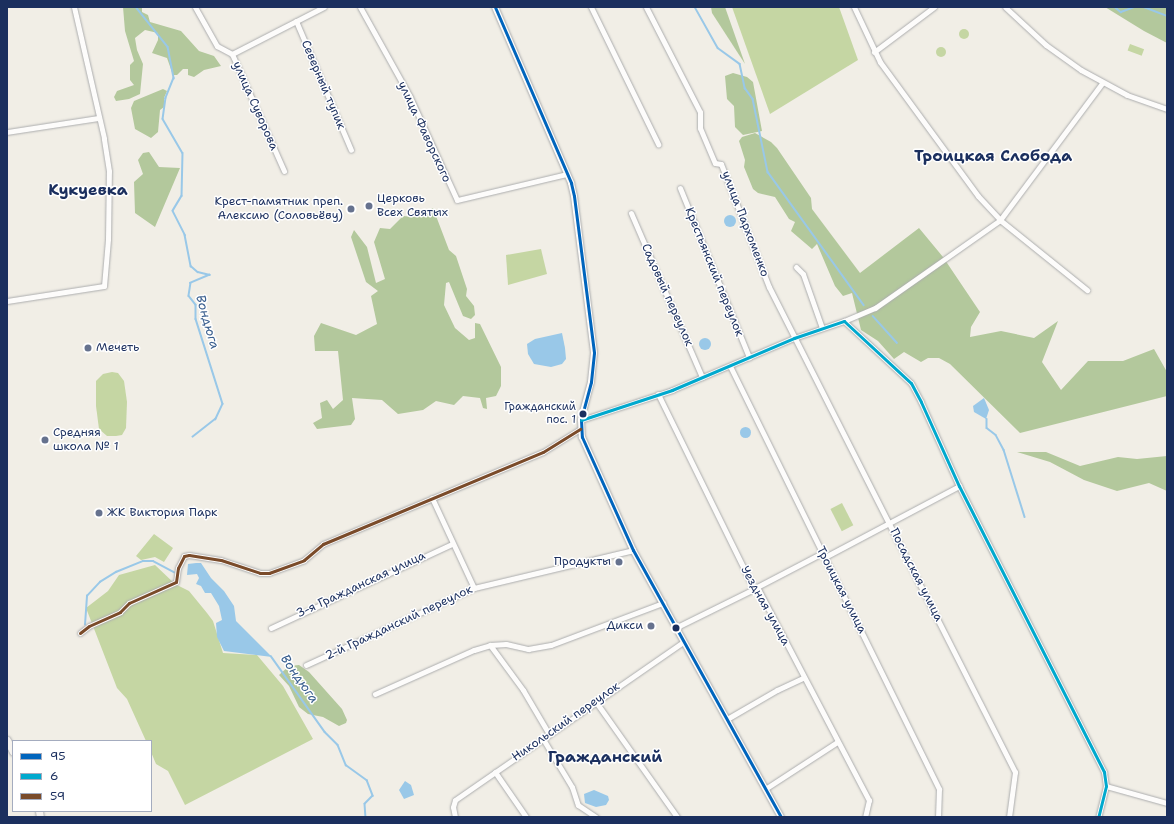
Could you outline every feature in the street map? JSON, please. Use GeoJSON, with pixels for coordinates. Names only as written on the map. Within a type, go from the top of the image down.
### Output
{"type":"FeatureCollection","features":[{"type":"Feature","properties":{"kind":"main road"},"geometry":{"type":"LineString","coordinates":[[7,740],[12,750]]}},
{"type":"Feature","properties":{"kind":"street"},"geometry":{"type":"LineString","coordinates":[[7,301],[104,286],[108,239],[109,171],[99,118],[74,7]]}},
{"type":"Feature","properties":{"kind":"street","name":"улица Суворова"},"geometry":{"type":"LineString","coordinates":[[195,7],[217,46],[232,54],[238,71],[284,171]]}},
{"type":"Feature","properties":{"kind":"street"},"geometry":{"type":"LineString","coordinates":[[232,54],[324,7]]}},
{"type":"Feature","properties":{"kind":"street","name":"улица Фаворского"},"geometry":{"type":"LineString","coordinates":[[360,7],[410,97],[457,200],[567,174]]}},
{"type":"Feature","properties":{"kind":"street"},"geometry":{"type":"LineString","coordinates":[[495,7],[567,174],[574,196],[594,353],[591,382],[581,420],[580,429],[582,437],[633,550],[781,817]]}},
{"type":"Feature","properties":{"kind":"street"},"geometry":{"type":"LineString","coordinates":[[591,7],[658,144]]}},
{"type":"Feature","properties":{"kind":"street","name":"улица Пархоменко"},"geometry":{"type":"LineString","coordinates":[[646,7],[700,112],[700,128],[715,163],[721,164],[769,287],[794,338]]}},
{"type":"Feature","properties":{"kind":"street"},"geometry":{"type":"LineString","coordinates":[[854,7],[874,52],[970,185],[1000,220],[1087,290]]}},
{"type":"Feature","properties":{"kind":"street"},"geometry":{"type":"LineString","coordinates":[[874,52],[934,7]]}},
{"type":"Feature","properties":{"kind":"street"},"geometry":{"type":"LineString","coordinates":[[1005,7],[1058,55],[1102,83],[1167,109]]}},
{"type":"Feature","properties":{"kind":"street","name":"Северный тупик"},"geometry":{"type":"LineString","coordinates":[[296,21],[351,150]]}},
{"type":"Feature","properties":{"kind":"street"},"geometry":{"type":"LineString","coordinates":[[581,420],[658,394],[730,366],[794,338],[844,321],[875,308],[1000,220],[1102,83]]}},
{"type":"Feature","properties":{"kind":"street"},"geometry":{"type":"LineString","coordinates":[[7,132],[99,118]]}},
{"type":"Feature","properties":{"kind":"street","name":"Крестьянский переулок"},"geometry":{"type":"LineString","coordinates":[[680,188],[749,357]]}},
{"type":"Feature","properties":{"kind":"street","name":"Садовый переулок"},"geometry":{"type":"LineString","coordinates":[[631,213],[702,377]]}},
{"type":"Feature","properties":{"kind":"street"},"geometry":{"type":"LineString","coordinates":[[796,266],[803,274],[822,328]]}},
{"type":"Feature","properties":{"kind":"street"},"geometry":{"type":"LineString","coordinates":[[844,321],[911,383],[959,486],[1104,772],[1106,786],[1098,817]]}},
{"type":"Feature","properties":{"kind":"street","name":"Посадская улица"},"geometry":{"type":"LineString","coordinates":[[794,338],[890,523],[1015,772],[1009,817]]}},
{"type":"Feature","properties":{"kind":"street","name":"Троицкая улица"},"geometry":{"type":"LineString","coordinates":[[730,366],[939,789],[938,817]]}},
{"type":"Feature","properties":{"kind":"street","name":"Уездная улица"},"geometry":{"type":"LineString","coordinates":[[658,394],[755,588],[869,800],[865,817]]}},
{"type":"Feature","properties":{"kind":"street"},"geometry":{"type":"LineString","coordinates":[[80,633],[89,626],[120,612],[129,603],[176,582],[178,568],[184,556],[189,555],[222,560],[260,573],[269,573],[304,560],[322,544],[543,452],[580,429]]}},
{"type":"Feature","properties":{"kind":"street"},"geometry":{"type":"LineString","coordinates":[[676,628],[890,523],[959,486]]}},
{"type":"Feature","properties":{"kind":"street"},"geometry":{"type":"LineString","coordinates":[[432,498],[452,544],[474,588]]}},
{"type":"Feature","properties":{"kind":"street","name":"3-я Гражданская улица"},"geometry":{"type":"LineString","coordinates":[[271,628],[452,544]]}},
{"type":"Feature","properties":{"kind":"street","name":"2-й Гражданский переулок"},"geometry":{"type":"LineString","coordinates":[[306,665],[474,588],[633,550]]}},
{"type":"Feature","properties":{"kind":"street"},"geometry":{"type":"LineString","coordinates":[[375,694],[490,645],[506,644],[528,649],[551,645],[663,603]]}},
{"type":"Feature","properties":{"kind":"street","name":"Никольский переулок"},"geometry":{"type":"LineString","coordinates":[[455,817],[453,807],[455,800],[683,642]]}},
{"type":"Feature","properties":{"kind":"street"},"geometry":{"type":"LineString","coordinates":[[490,645],[523,690],[549,734]]}},
{"type":"Feature","properties":{"kind":"street"},"geometry":{"type":"LineString","coordinates":[[727,719],[777,690],[803,678]]}},
{"type":"Feature","properties":{"kind":"street"},"geometry":{"type":"LineString","coordinates":[[596,702],[677,817]]}},
{"type":"Feature","properties":{"kind":"street"},"geometry":{"type":"LineString","coordinates":[[543,739],[572,787],[578,805],[596,817]]}},
{"type":"Feature","properties":{"kind":"street"},"geometry":{"type":"LineString","coordinates":[[765,789],[837,742]]}},
{"type":"Feature","properties":{"kind":"street"},"geometry":{"type":"LineString","coordinates":[[495,772],[526,817]]}},
{"type":"Feature","properties":{"kind":"street"},"geometry":{"type":"LineString","coordinates":[[1106,786],[1167,803]]}},
{"type":"Feature","properties":{"kind":"green space"},"geometry":{"type":"Polygon","coordinates":[[[123,7],[142,7],[142,12],[148,15],[150,22],[181,31],[199,51],[214,56],[221,66],[204,70],[194,77],[188,75],[188,69],[183,69],[177,75],[173,75],[167,58],[152,53],[158,40],[158,33],[145,30],[135,38],[137,50],[143,64],[140,94],[129,99],[116,101],[114,97],[117,91],[134,85],[130,80],[130,65],[134,61],[125,31],[123,7]]]}},
{"type":"Feature","properties":{"kind":"green space"},"geometry":{"type":"Polygon","coordinates":[[[711,7],[725,7],[745,64],[712,13],[711,7]]]}},
{"type":"Feature","properties":{"kind":"green space"},"geometry":{"type":"Polygon","coordinates":[[[732,7],[839,7],[858,60],[770,114],[732,7]]]}},
{"type":"Feature","properties":{"kind":"green space"},"geometry":{"type":"Polygon","coordinates":[[[1105,7],[1167,7],[1167,43],[1144,31],[1105,7]]]}},
{"type":"Feature","properties":{"kind":"green space"},"geometry":{"type":"Polygon","coordinates":[[[964,29],[969,34],[964,39],[959,34],[964,29]]]}},
{"type":"Feature","properties":{"kind":"green space"},"geometry":{"type":"Polygon","coordinates":[[[1130,44],[1144,49],[1142,56],[1128,51],[1130,44]]]}},
{"type":"Feature","properties":{"kind":"green space"},"geometry":{"type":"Polygon","coordinates":[[[939,47],[943,47],[945,48],[945,56],[939,57],[936,54],[936,50],[939,47]]]}},
{"type":"Feature","properties":{"kind":"green space"},"geometry":{"type":"Polygon","coordinates":[[[733,73],[747,77],[753,82],[762,131],[743,135],[735,127],[734,106],[727,99],[725,76],[733,73]]]}},
{"type":"Feature","properties":{"kind":"green space"},"geometry":{"type":"Polygon","coordinates":[[[163,89],[167,91],[164,98],[164,107],[160,110],[158,132],[151,138],[135,129],[131,108],[134,101],[163,89]]]}},
{"type":"Feature","properties":{"kind":"green space"},"geometry":{"type":"Polygon","coordinates":[[[755,133],[771,142],[777,148],[811,198],[812,209],[860,273],[919,228],[943,257],[980,312],[971,327],[970,337],[1001,331],[1034,338],[1058,321],[1042,362],[1061,390],[1088,361],[1123,361],[1154,349],[1167,372],[1167,396],[1020,433],[950,364],[939,358],[928,358],[921,362],[904,352],[894,359],[878,341],[861,330],[852,293],[843,296],[835,286],[817,244],[812,249],[791,231],[795,222],[789,219],[775,197],[758,193],[753,189],[744,167],[745,160],[739,141],[742,137],[755,133]]]}},
{"type":"Feature","properties":{"kind":"green space"},"geometry":{"type":"Polygon","coordinates":[[[149,152],[159,167],[180,168],[155,227],[135,213],[134,182],[143,174],[138,160],[143,153],[149,152]]]}},
{"type":"Feature","properties":{"kind":"green space"},"geometry":{"type":"Polygon","coordinates":[[[433,208],[449,250],[456,256],[467,289],[466,296],[474,306],[475,315],[471,319],[463,316],[449,282],[446,283],[444,305],[455,328],[469,340],[475,338],[475,323],[480,324],[501,367],[501,386],[496,396],[486,398],[487,409],[483,408],[480,398],[463,396],[454,405],[436,401],[423,410],[398,414],[382,400],[352,398],[355,419],[351,425],[317,429],[313,423],[322,418],[320,403],[327,400],[333,409],[343,400],[338,351],[315,351],[314,336],[321,323],[356,335],[377,324],[371,296],[378,291],[366,282],[351,237],[354,230],[367,247],[376,283],[385,279],[374,242],[380,228],[390,229],[403,216],[413,217],[433,208]]]}},
{"type":"Feature","properties":{"kind":"green space"},"geometry":{"type":"Polygon","coordinates":[[[541,249],[547,274],[508,285],[506,255],[541,249]]]}},
{"type":"Feature","properties":{"kind":"green space"},"geometry":{"type":"Polygon","coordinates":[[[112,372],[118,373],[124,381],[127,402],[126,428],[122,435],[107,436],[99,429],[96,406],[96,381],[103,374],[112,372]]]}},
{"type":"Feature","properties":{"kind":"green space"},"geometry":{"type":"Polygon","coordinates":[[[1017,452],[1046,452],[1080,466],[1118,457],[1137,459],[1167,456],[1167,491],[1149,483],[1117,491],[1084,480],[1050,462],[1017,452]]]}},
{"type":"Feature","properties":{"kind":"green space"},"geometry":{"type":"Polygon","coordinates":[[[842,503],[853,525],[842,531],[830,509],[842,503]]]}},
{"type":"Feature","properties":{"kind":"green space"},"geometry":{"type":"Polygon","coordinates":[[[154,534],[173,548],[164,562],[155,557],[141,560],[136,556],[154,534]]]}},
{"type":"Feature","properties":{"kind":"green space"},"geometry":{"type":"Polygon","coordinates":[[[155,565],[175,584],[189,591],[213,621],[223,653],[257,655],[283,686],[313,739],[185,805],[168,771],[156,764],[152,754],[152,740],[146,740],[127,699],[117,688],[86,608],[108,591],[119,575],[155,565]]]}},
{"type":"Feature","properties":{"kind":"green space"},"geometry":{"type":"Polygon","coordinates":[[[299,665],[309,672],[342,709],[347,720],[346,723],[339,726],[323,717],[308,714],[299,707],[289,686],[279,675],[289,666],[299,665]]]}},
{"type":"Feature","properties":{"kind":"water"},"geometry":{"type":"Polygon","coordinates":[[[730,215],[734,217],[736,221],[734,225],[730,227],[726,225],[724,221],[726,217],[730,215]]]}},
{"type":"Feature","properties":{"kind":"water"},"geometry":{"type":"Polygon","coordinates":[[[562,333],[566,359],[562,364],[551,367],[534,364],[528,354],[527,344],[535,339],[562,333]]]}},
{"type":"Feature","properties":{"kind":"water"},"geometry":{"type":"Polygon","coordinates":[[[703,338],[707,338],[711,344],[707,350],[703,350],[699,346],[699,342],[703,338]]]}},
{"type":"Feature","properties":{"kind":"water"},"geometry":{"type":"Polygon","coordinates":[[[984,398],[989,410],[986,419],[974,412],[973,406],[984,398]]]}},
{"type":"Feature","properties":{"kind":"water"},"geometry":{"type":"Polygon","coordinates":[[[743,427],[747,427],[749,428],[749,436],[743,437],[740,434],[740,430],[743,427]]]}},
{"type":"Feature","properties":{"kind":"water"},"geometry":{"type":"Polygon","coordinates":[[[201,563],[211,578],[224,591],[234,606],[236,621],[272,657],[224,651],[217,637],[216,623],[222,620],[219,606],[211,593],[205,593],[201,586],[196,584],[199,578],[197,574],[187,575],[188,564],[201,563]]]}},
{"type":"Feature","properties":{"kind":"water"},"geometry":{"type":"Polygon","coordinates":[[[405,781],[411,785],[414,795],[404,799],[399,790],[405,781]]]}},
{"type":"Feature","properties":{"kind":"water"},"geometry":{"type":"Polygon","coordinates":[[[594,790],[608,796],[609,800],[606,805],[596,807],[585,803],[584,794],[594,790]]]}},
{"type":"Feature","properties":{"kind":"waterway","name":"Вондюга"},"geometry":{"type":"LineString","coordinates":[[136,7],[168,47],[174,78],[166,98],[163,119],[183,153],[182,196],[173,211],[185,235],[191,266],[198,272],[210,275],[191,283],[189,296],[196,305],[196,319],[223,404],[216,419],[193,437]]}},
{"type":"Feature","properties":{"kind":"waterway"},"geometry":{"type":"LineString","coordinates":[[695,7],[718,48],[740,64],[745,88],[753,99],[768,172],[864,305]]}},
{"type":"Feature","properties":{"kind":"waterway"},"geometry":{"type":"LineString","coordinates":[[1115,7],[1121,12],[1135,7]]}},
{"type":"Feature","properties":{"kind":"waterway"},"geometry":{"type":"LineString","coordinates":[[1144,7],[1167,16]]}},
{"type":"Feature","properties":{"kind":"waterway"},"geometry":{"type":"LineString","coordinates":[[873,316],[897,343]]}},
{"type":"Feature","properties":{"kind":"waterway"},"geometry":{"type":"LineString","coordinates":[[987,419],[987,428],[996,435],[1004,450],[1025,517]]}},
{"type":"Feature","properties":{"kind":"waterway"},"geometry":{"type":"LineString","coordinates":[[85,625],[87,596],[100,582],[116,572],[143,561],[153,561],[174,572]]}},
{"type":"Feature","properties":{"kind":"waterway","name":"Вондюга"},"geometry":{"type":"LineString","coordinates":[[271,656],[325,732],[338,745],[346,765],[367,780],[373,796],[365,804],[366,817]]}},
{"type":"Feature","properties":{"kind":"transit line","name":"95"},"geometry":{"type":"LineString","coordinates":[[495,7],[571,183],[574,196],[594,353],[591,382],[581,420],[582,437],[633,550],[781,817]]}},
{"type":"Feature","properties":{"kind":"transit line","name":"6"},"geometry":{"type":"LineString","coordinates":[[581,420],[672,390],[794,338],[844,321],[911,383],[921,402],[959,486],[1104,772],[1106,786],[1098,817]]}},
{"type":"Feature","properties":{"kind":"transit line","name":"59"},"geometry":{"type":"LineString","coordinates":[[80,633],[89,626],[120,612],[129,603],[176,582],[178,568],[184,556],[189,555],[221,560],[260,573],[269,573],[304,560],[323,544],[543,452],[580,429]]}},
{"type":"Feature","properties":{"kind":"place","name":"Церковь Всех Святых"},"geometry":{"type":"Point","coordinates":[369,206]}},
{"type":"Feature","properties":{"kind":"place","name":"Крест-памятник преп. Алексию (Соловьёву)"},"geometry":{"type":"Point","coordinates":[351,209]}},
{"type":"Feature","properties":{"kind":"place","name":"Мечеть"},"geometry":{"type":"Point","coordinates":[88,348]}},
{"type":"Feature","properties":{"kind":"place","name":"Гражданский пос. 1"},"geometry":{"type":"Point","coordinates":[583,414]}},
{"type":"Feature","properties":{"kind":"place","name":"Средняя школа № 1"},"geometry":{"type":"Point","coordinates":[45,440]}},
{"type":"Feature","properties":{"kind":"place","name":"ЖК Виктория Парк"},"geometry":{"type":"Point","coordinates":[99,513]}},
{"type":"Feature","properties":{"kind":"place","name":"Продукты"},"geometry":{"type":"Point","coordinates":[619,562]}},
{"type":"Feature","properties":{"kind":"place","name":"Дикси"},"geometry":{"type":"Point","coordinates":[651,626]}},
{"type":"Feature","properties":{"kind":"district","name":"Троицкая Слобода"},"geometry":{"type":"Point","coordinates":[993,156]}},
{"type":"Feature","properties":{"kind":"district","name":"Кукуевка"},"geometry":{"type":"Point","coordinates":[88,190]}},
{"type":"Feature","properties":{"kind":"district","name":"Гражданский"},"geometry":{"type":"Point","coordinates":[605,757]}}]}
